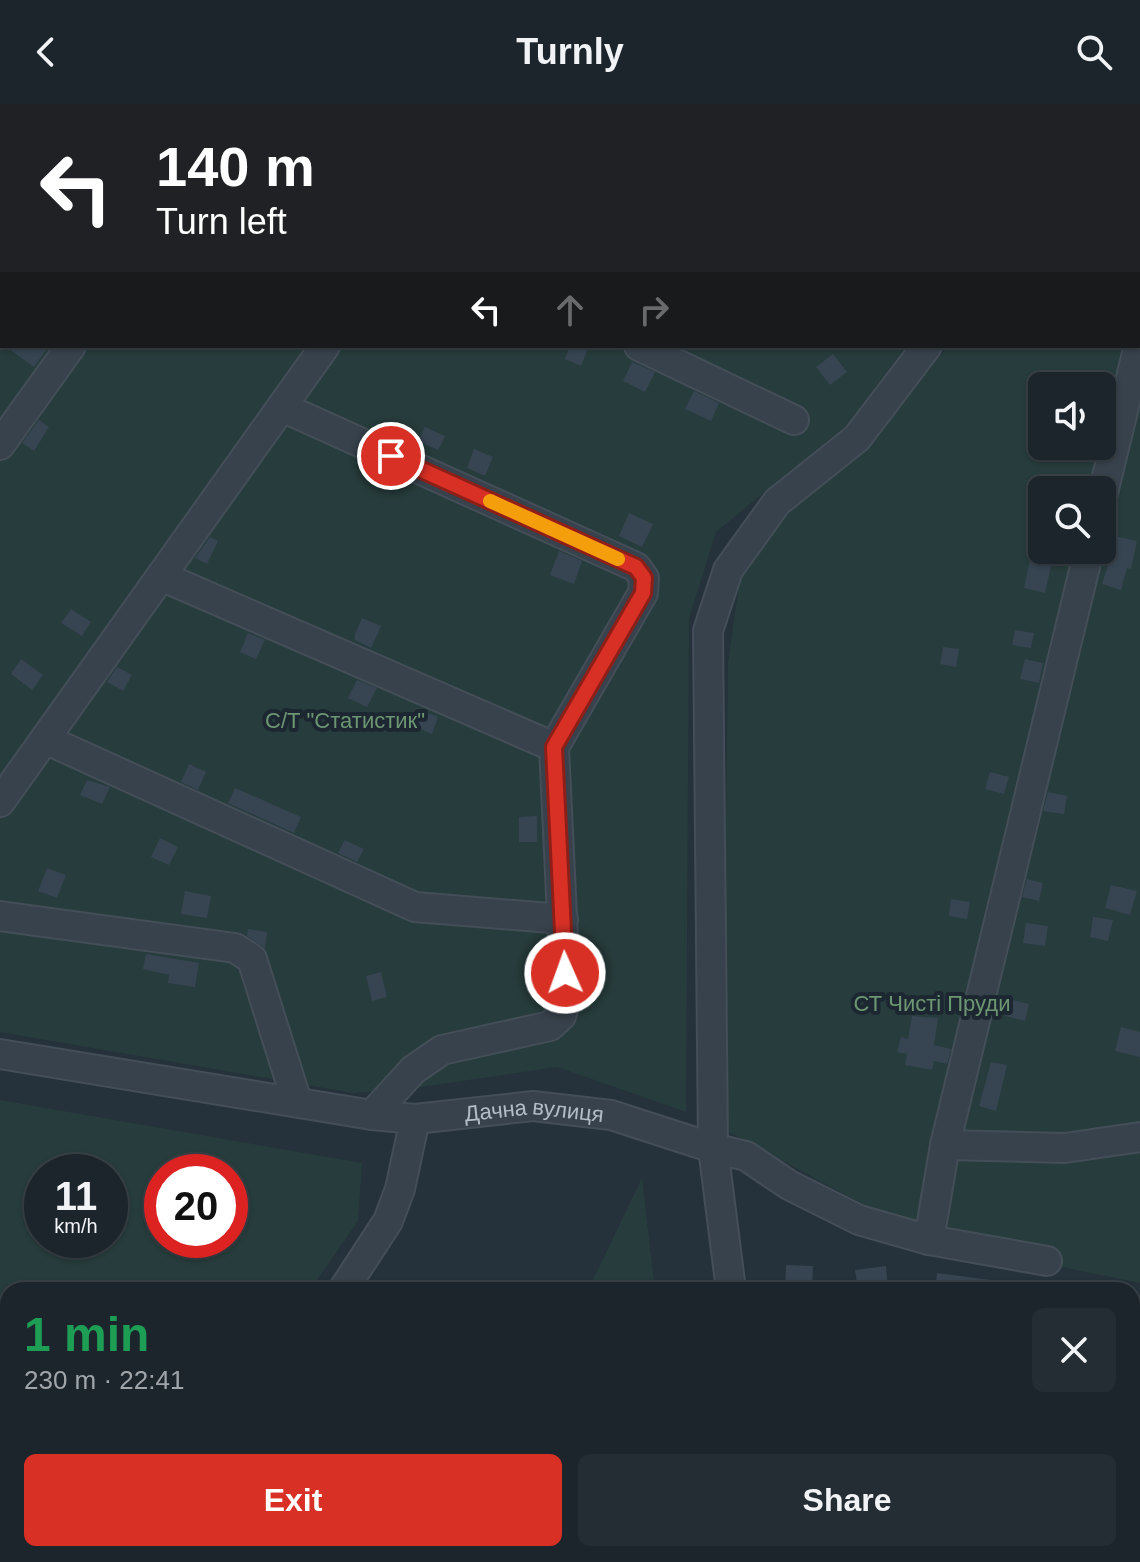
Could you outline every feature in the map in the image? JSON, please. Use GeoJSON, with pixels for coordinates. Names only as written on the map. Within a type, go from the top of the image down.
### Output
{"type":"FeatureCollection","features":[{"type":"Feature","properties":{"kind":"street"},"geometry":{"type":"LineString","coordinates":[[0,445],[70,348]]}},
{"type":"Feature","properties":{"kind":"street"},"geometry":{"type":"LineString","coordinates":[[0,802],[324,348]]}},
{"type":"Feature","properties":{"kind":"street"},"geometry":{"type":"LineString","coordinates":[[643,348],[794,420]]}},
{"type":"Feature","properties":{"kind":"street"},"geometry":{"type":"LineString","coordinates":[[730,1282],[713,1148],[708,631],[728,570],[777,502],[857,438],[925,348]]}},
{"type":"Feature","properties":{"kind":"street"},"geometry":{"type":"LineString","coordinates":[[1107,476],[1138,348]]}},
{"type":"Feature","properties":{"kind":"street"},"geometry":{"type":"LineString","coordinates":[[282,407],[636,567],[644,578],[643,593],[554,747],[566,1000],[561,1016],[550,1026],[442,1050],[413,1070],[372,1115]]}},
{"type":"Feature","properties":{"kind":"street"},"geometry":{"type":"LineString","coordinates":[[929,1240],[945,1145],[1086,564]]}},
{"type":"Feature","properties":{"kind":"street"},"geometry":{"type":"LineString","coordinates":[[161,576],[554,747]]}},
{"type":"Feature","properties":{"kind":"street"},"geometry":{"type":"LineString","coordinates":[[45,739],[415,907],[563,919]]}},
{"type":"Feature","properties":{"kind":"street"},"geometry":{"type":"LineString","coordinates":[[0,916],[235,948],[252,959],[297,1102]]}},
{"type":"Feature","properties":{"kind":"street","name":"Дачна вулиця"},"geometry":{"type":"LineString","coordinates":[[0,1054],[372,1115],[415,1119],[533,1106],[611,1115],[746,1156],[789,1185],[859,1220],[929,1240],[1047,1261]]}},
{"type":"Feature","properties":{"kind":"street"},"geometry":{"type":"LineString","coordinates":[[348,1282],[388,1221],[400,1189],[415,1119]]}},
{"type":"Feature","properties":{"kind":"street"},"geometry":{"type":"LineString","coordinates":[[945,1145],[1065,1148],[1140,1137]]}},
{"type":"Feature","properties":{"kind":"green space","name":"С/Т \"Статистик\""},"geometry":{"type":"Polygon","coordinates":[[[0,348],[905,348],[848,424],[716,532],[689,619],[686,1112],[557,1067],[408,1089],[353,1093],[0,1032],[0,348]]]}},
{"type":"Feature","properties":{"kind":"green space","name":"СТ Чисті Пруди"},"geometry":{"type":"Polygon","coordinates":[[[946,348],[1140,348],[1140,1282],[929,1240],[722,1128],[728,663],[740,577],[789,510],[872,441],[946,348]]]}},
{"type":"Feature","properties":{"kind":"green space"},"geometry":{"type":"Polygon","coordinates":[[[0,1100],[362,1163],[358,1221],[316,1282],[0,1282],[0,1100]]]}},
{"type":"Feature","properties":{"kind":"green space"},"geometry":{"type":"Polygon","coordinates":[[[642,1178],[654,1282],[592,1282],[642,1178]]]}},
{"type":"Feature","properties":{"kind":"building"},"geometry":{"type":"Polygon","coordinates":[[[8,348],[48,348],[34,367],[8,348]]]}},
{"type":"Feature","properties":{"kind":"building"},"geometry":{"type":"Polygon","coordinates":[[[569,348],[588,348],[581,366],[565,359],[569,348]]]}},
{"type":"Feature","properties":{"kind":"building"},"geometry":{"type":"Polygon","coordinates":[[[833,354],[847,372],[830,385],[816,367],[833,354]]]}},
{"type":"Feature","properties":{"kind":"building"},"geometry":{"type":"Polygon","coordinates":[[[632,362],[655,372],[645,392],[623,381],[632,362]]]}},
{"type":"Feature","properties":{"kind":"building"},"geometry":{"type":"Polygon","coordinates":[[[694,391],[719,403],[711,421],[685,409],[694,391]]]}},
{"type":"Feature","properties":{"kind":"building"},"geometry":{"type":"Polygon","coordinates":[[[39,420],[49,427],[34,451],[22,443],[39,420]]]}},
{"type":"Feature","properties":{"kind":"building"},"geometry":{"type":"Polygon","coordinates":[[[425,427],[445,436],[438,450],[418,441],[425,427]]]}},
{"type":"Feature","properties":{"kind":"building"},"geometry":{"type":"Polygon","coordinates":[[[474,449],[493,457],[485,476],[467,468],[474,449]]]}},
{"type":"Feature","properties":{"kind":"building"},"geometry":{"type":"Polygon","coordinates":[[[629,513],[653,524],[642,547],[619,536],[629,513]]]}},
{"type":"Feature","properties":{"kind":"building"},"geometry":{"type":"Polygon","coordinates":[[[1116,536],[1137,541],[1131,569],[1127,568],[1121,590],[1102,584],[1108,564],[1116,564],[1116,536]]]}},
{"type":"Feature","properties":{"kind":"building"},"geometry":{"type":"Polygon","coordinates":[[[210,537],[218,541],[207,564],[195,558],[210,537]]]}},
{"type":"Feature","properties":{"kind":"building"},"geometry":{"type":"Polygon","coordinates":[[[559,551],[582,561],[574,584],[550,575],[559,551]]]}},
{"type":"Feature","properties":{"kind":"building"},"geometry":{"type":"Polygon","coordinates":[[[1029,564],[1052,564],[1045,593],[1024,588],[1029,564]]]}},
{"type":"Feature","properties":{"kind":"building"},"geometry":{"type":"Polygon","coordinates":[[[71,609],[91,622],[82,636],[61,623],[71,609]]]}},
{"type":"Feature","properties":{"kind":"building"},"geometry":{"type":"Polygon","coordinates":[[[362,618],[381,626],[371,648],[355,640],[362,618]]]}},
{"type":"Feature","properties":{"kind":"building"},"geometry":{"type":"Polygon","coordinates":[[[1015,630],[1034,633],[1031,648],[1012,645],[1015,630]]]}},
{"type":"Feature","properties":{"kind":"building"},"geometry":{"type":"Polygon","coordinates":[[[248,633],[265,640],[256,659],[240,652],[248,633]]]}},
{"type":"Feature","properties":{"kind":"building"},"geometry":{"type":"Polygon","coordinates":[[[943,647],[959,649],[956,667],[940,664],[943,647]]]}},
{"type":"Feature","properties":{"kind":"building"},"geometry":{"type":"Polygon","coordinates":[[[21,659],[43,675],[32,690],[11,674],[21,659]]]}},
{"type":"Feature","properties":{"kind":"building"},"geometry":{"type":"Polygon","coordinates":[[[1025,659],[1043,663],[1039,683],[1020,679],[1025,659]]]}},
{"type":"Feature","properties":{"kind":"building"},"geometry":{"type":"Polygon","coordinates":[[[117,667],[132,675],[123,691],[107,682],[117,667]]]}},
{"type":"Feature","properties":{"kind":"building"},"geometry":{"type":"Polygon","coordinates":[[[357,680],[377,688],[367,707],[348,698],[357,680]]]}},
{"type":"Feature","properties":{"kind":"building"},"geometry":{"type":"Polygon","coordinates":[[[416,708],[438,717],[432,734],[409,724],[416,708]]]}},
{"type":"Feature","properties":{"kind":"building"},"geometry":{"type":"Polygon","coordinates":[[[189,764],[206,772],[198,790],[181,782],[189,764]]]}},
{"type":"Feature","properties":{"kind":"building"},"geometry":{"type":"Polygon","coordinates":[[[990,772],[1009,777],[1004,794],[985,789],[990,772]]]}},
{"type":"Feature","properties":{"kind":"building"},"geometry":{"type":"Polygon","coordinates":[[[87,780],[110,787],[102,804],[80,795],[87,780]]]}},
{"type":"Feature","properties":{"kind":"building"},"geometry":{"type":"Polygon","coordinates":[[[235,788],[301,817],[294,833],[228,803],[235,788]]]}},
{"type":"Feature","properties":{"kind":"building"},"geometry":{"type":"Polygon","coordinates":[[[1048,792],[1067,796],[1064,814],[1043,811],[1048,792]]]}},
{"type":"Feature","properties":{"kind":"building"},"geometry":{"type":"Polygon","coordinates":[[[537,816],[537,842],[519,842],[519,817],[537,816]]]}},
{"type":"Feature","properties":{"kind":"building"},"geometry":{"type":"Polygon","coordinates":[[[160,838],[178,847],[169,865],[151,857],[160,838]]]}},
{"type":"Feature","properties":{"kind":"building"},"geometry":{"type":"Polygon","coordinates":[[[345,840],[364,849],[357,862],[338,853],[345,840]]]}},
{"type":"Feature","properties":{"kind":"building"},"geometry":{"type":"Polygon","coordinates":[[[47,868],[66,875],[57,898],[38,891],[47,868]]]}},
{"type":"Feature","properties":{"kind":"building"},"geometry":{"type":"Polygon","coordinates":[[[1027,879],[1043,883],[1039,901],[1022,897],[1027,879]]]}},
{"type":"Feature","properties":{"kind":"building"},"geometry":{"type":"Polygon","coordinates":[[[1111,885],[1137,891],[1130,915],[1105,908],[1111,885]]]}},
{"type":"Feature","properties":{"kind":"building"},"geometry":{"type":"Polygon","coordinates":[[[185,891],[211,896],[207,918],[181,914],[185,891]]]}},
{"type":"Feature","properties":{"kind":"building"},"geometry":{"type":"Polygon","coordinates":[[[951,899],[970,902],[967,919],[949,916],[951,899]]]}},
{"type":"Feature","properties":{"kind":"building"},"geometry":{"type":"Polygon","coordinates":[[[1093,917],[1113,920],[1108,941],[1090,937],[1093,917]]]}},
{"type":"Feature","properties":{"kind":"building"},"geometry":{"type":"Polygon","coordinates":[[[1026,923],[1048,926],[1045,946],[1023,943],[1026,923]]]}},
{"type":"Feature","properties":{"kind":"building"},"geometry":{"type":"Polygon","coordinates":[[[248,929],[267,932],[265,948],[247,936],[248,929]]]}},
{"type":"Feature","properties":{"kind":"building"},"geometry":{"type":"Polygon","coordinates":[[[146,954],[199,963],[195,987],[168,983],[169,975],[143,969],[146,954]]]}},
{"type":"Feature","properties":{"kind":"building"},"geometry":{"type":"Polygon","coordinates":[[[381,972],[387,997],[372,1001],[366,976],[381,972]]]}},
{"type":"Feature","properties":{"kind":"building"},"geometry":{"type":"Polygon","coordinates":[[[1009,999],[1029,1004],[1025,1021],[1005,1016],[1009,999]]]}},
{"type":"Feature","properties":{"kind":"building"},"geometry":{"type":"Polygon","coordinates":[[[912,1016],[938,1018],[934,1045],[951,1049],[947,1064],[934,1061],[932,1070],[905,1065],[907,1054],[897,1052],[901,1037],[908,1039],[912,1016]]]}},
{"type":"Feature","properties":{"kind":"building"},"geometry":{"type":"Polygon","coordinates":[[[1121,1027],[1140,1032],[1140,1057],[1115,1051],[1121,1027]]]}},
{"type":"Feature","properties":{"kind":"building"},"geometry":{"type":"Polygon","coordinates":[[[991,1062],[1007,1065],[996,1111],[979,1106],[991,1062]]]}},
{"type":"Feature","properties":{"kind":"building"},"geometry":{"type":"Polygon","coordinates":[[[786,1265],[813,1266],[812,1282],[785,1282],[786,1265]]]}},
{"type":"Feature","properties":{"kind":"building"},"geometry":{"type":"Polygon","coordinates":[[[886,1266],[887,1282],[857,1282],[855,1270],[886,1266]]]}},
{"type":"Feature","properties":{"kind":"building"},"geometry":{"type":"Polygon","coordinates":[[[937,1273],[991,1280],[991,1282],[936,1282],[937,1273]]]}},
{"type":"Feature","properties":{"kind":"slow traffic"},"geometry":{"type":"LineString","coordinates":[[490,501],[618,559]]}},
{"type":"Feature","properties":{"kind":"route"},"geometry":{"type":"LineString","coordinates":[[391,456],[636,567],[644,578],[643,593],[554,747],[565,973]]}}]}
